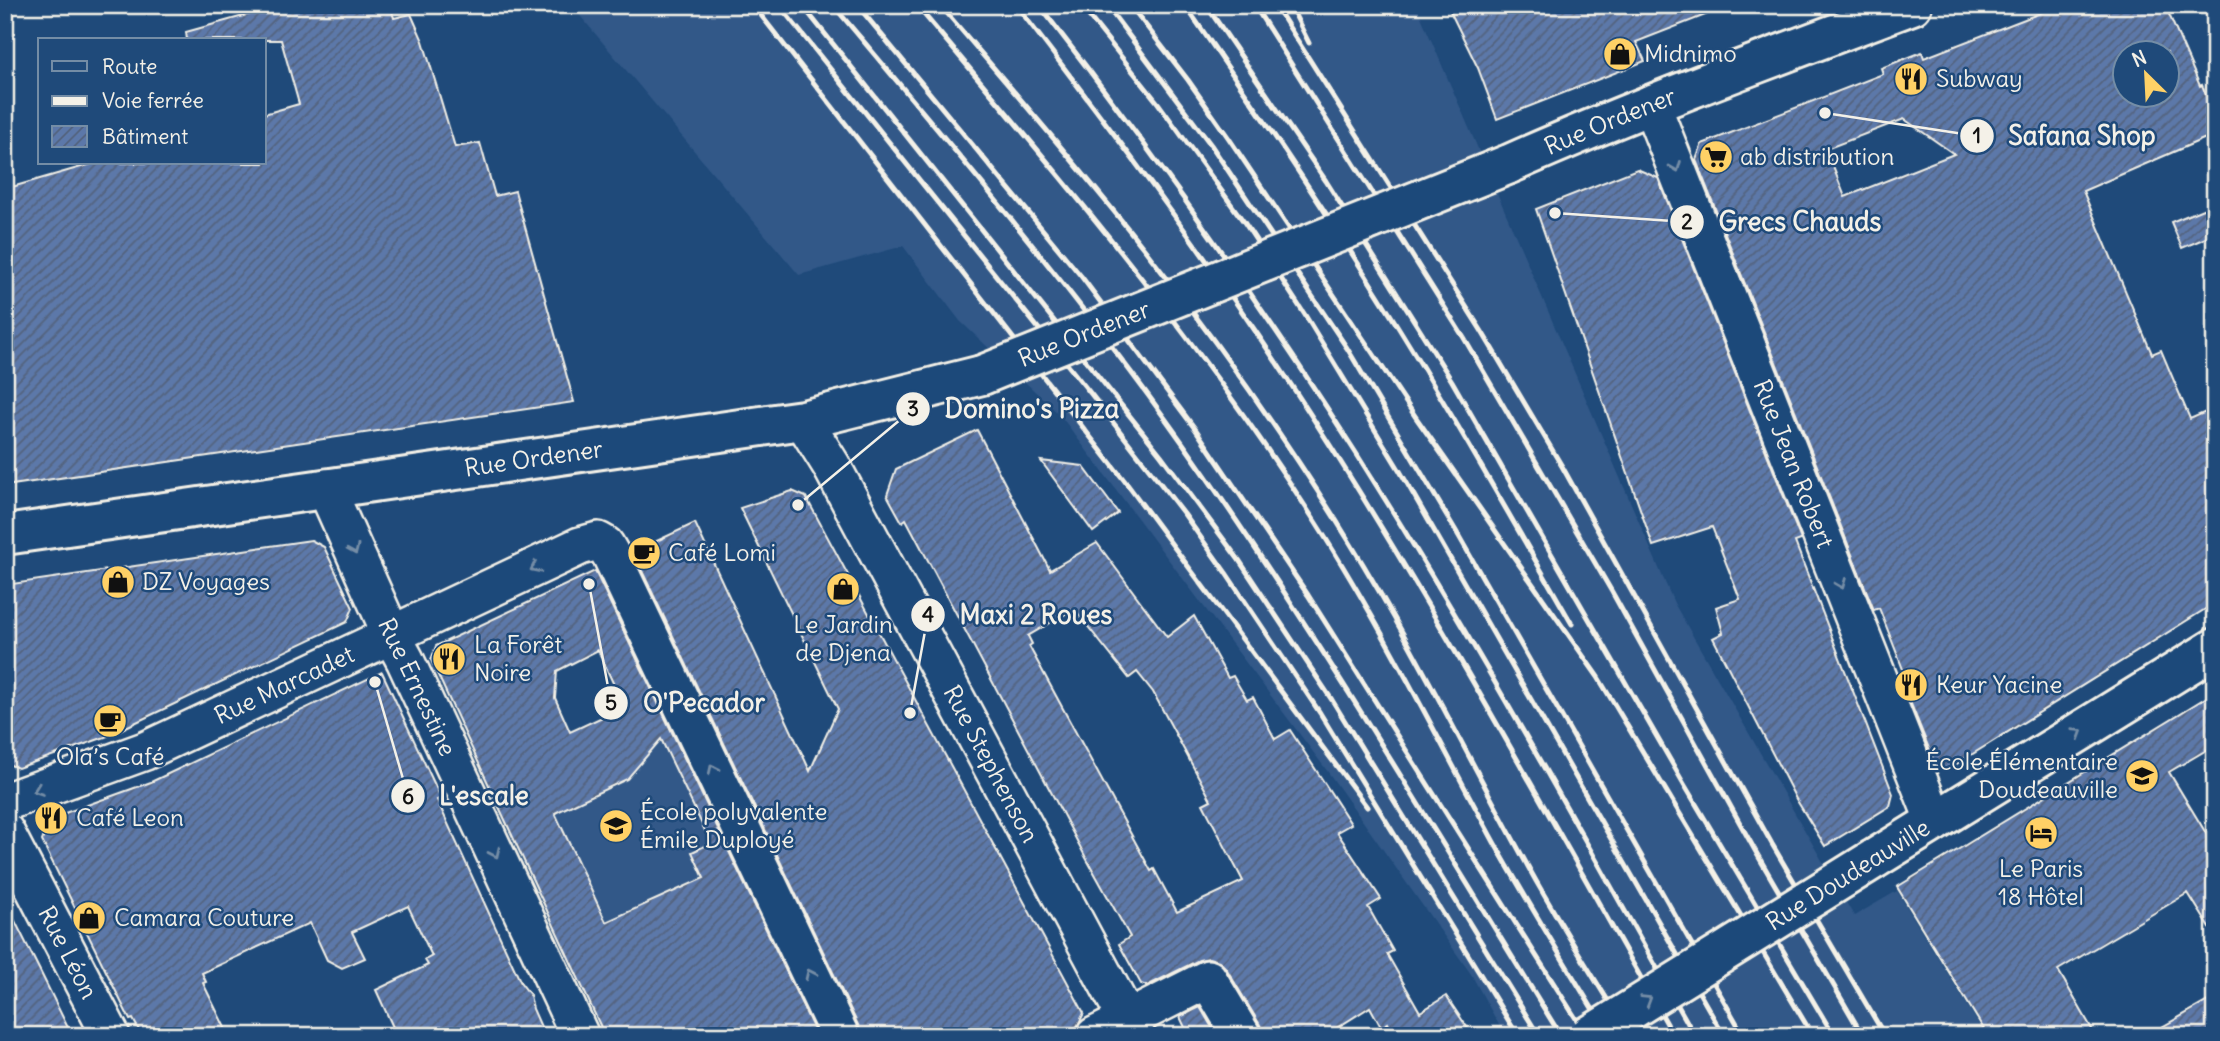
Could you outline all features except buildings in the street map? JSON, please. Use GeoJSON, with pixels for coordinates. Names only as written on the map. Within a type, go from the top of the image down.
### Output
{"type":"FeatureCollection","features":[{"type":"Feature","properties":{"kind":"main road","name":"Rue Ordener"},"geometry":{"type":"LineString","coordinates":[[5,536],[803,420],[982,375],[1507,165],[1651,104],[1912,5]]}},
{"type":"Feature","properties":{"kind":"main road","name":"Rue Doudeauville"},"geometry":{"type":"LineString","coordinates":[[1589,1036],[2215,648]]}},
{"type":"Feature","properties":{"kind":"street","name":"Rue Jean Robert"},"geometry":{"type":"LineString","coordinates":[[1651,104],[1935,822]]}},
{"type":"Feature","properties":{"kind":"street","name":"Rue Stephenson"},"geometry":{"type":"LineString","coordinates":[[803,420],[831,465],[1119,1030]]}},
{"type":"Feature","properties":{"kind":"street","name":"Rue Ernestine"},"geometry":{"type":"LineString","coordinates":[[326,488],[392,636],[580,1036]]}},
{"type":"Feature","properties":{"kind":"street","name":"Rue Marcadet"},"geometry":{"type":"LineString","coordinates":[[5,802],[145,751],[580,546],[598,541],[605,545],[612,557],[840,1036]]}},
{"type":"Feature","properties":{"kind":"street","name":"Rue Léon"},"geometry":{"type":"LineString","coordinates":[[5,832],[111,1036]]}},
{"type":"Feature","properties":{"kind":"street"},"geometry":{"type":"LineString","coordinates":[[1119,1030],[1208,979],[1242,1036]]}},
{"type":"Feature","properties":{"kind":"shaded area"},"geometry":{"type":"Polygon","coordinates":[[[571,5],[1416,5],[1674,603],[1854,916],[1897,891],[1986,1036],[1505,1036],[1471,974],[1328,772],[1060,415],[960,321],[903,246],[799,275],[571,5]]]}},
{"type":"Feature","properties":{"kind":"shaded area","name":"École polyvalente Émile Duployé"},"geometry":{"type":"Polygon","coordinates":[[[642,653],[729,836],[711,843],[728,929],[586,994],[468,739],[555,698],[570,732],[625,706],[607,668],[642,653]]]}},
{"type":"Feature","properties":{"kind":"railway"},"geometry":{"type":"LineString","coordinates":[[753,5],[1124,480],[1367,807]]}},
{"type":"Feature","properties":{"kind":"railway"},"geometry":{"type":"LineString","coordinates":[[779,5],[1184,514],[1320,713],[1518,1036]]}},
{"type":"Feature","properties":{"kind":"railway"},"geometry":{"type":"LineString","coordinates":[[802,5],[1161,455],[1239,560],[1332,700],[1539,1036]]}},
{"type":"Feature","properties":{"kind":"railway"},"geometry":{"type":"LineString","coordinates":[[833,5],[1056,275],[1182,442],[1329,662],[1561,1036]]}},
{"type":"Feature","properties":{"kind":"railway"},"geometry":{"type":"LineString","coordinates":[[857,5],[1081,276],[1196,430],[1308,595],[1587,1036]]}},
{"type":"Feature","properties":{"kind":"railway"},"geometry":{"type":"LineString","coordinates":[[916,5],[1120,251],[1169,313],[1262,442],[1357,590],[1494,842],[1609,1036]]}},
{"type":"Feature","properties":{"kind":"railway"},"geometry":{"type":"LineString","coordinates":[[940,5],[1145,250],[1199,320],[1301,466],[1374,583],[1536,881],[1630,1036]]}},
{"type":"Feature","properties":{"kind":"railway"},"geometry":{"type":"LineString","coordinates":[[1016,5],[1198,249],[1312,417],[1472,680],[1674,1036]]}},
{"type":"Feature","properties":{"kind":"railway"},"geometry":{"type":"LineString","coordinates":[[1039,5],[1220,250],[1347,439],[1506,702],[1695,1036]]}},
{"type":"Feature","properties":{"kind":"railway"},"geometry":{"type":"LineString","coordinates":[[1080,5],[1158,103],[1244,222],[1305,315],[1400,471],[1724,1036]]}},
{"type":"Feature","properties":{"kind":"railway"},"geometry":{"type":"LineString","coordinates":[[1106,5],[1211,145],[1347,348],[1456,531],[1744,1036]]}},
{"type":"Feature","properties":{"kind":"railway"},"geometry":{"type":"LineString","coordinates":[[1130,5],[1228,137],[1417,419],[1598,677],[1813,1036]]}},
{"type":"Feature","properties":{"kind":"railway"},"geometry":{"type":"LineString","coordinates":[[1185,5],[1304,180],[1399,328],[1572,624]]}},
{"type":"Feature","properties":{"kind":"railway"},"geometry":{"type":"LineString","coordinates":[[1206,5],[1326,181],[1452,381],[1684,784],[1834,1036]]}},
{"type":"Feature","properties":{"kind":"railway"},"geometry":{"type":"LineString","coordinates":[[1254,5],[1464,338],[1612,592],[1757,854],[1863,1036]]}},
{"type":"Feature","properties":{"kind":"railway"},"geometry":{"type":"LineString","coordinates":[[1275,5],[1481,330],[1563,468],[1772,844],[1885,1036]]}},
{"type":"Feature","properties":{"kind":"railway"},"geometry":{"type":"LineString","coordinates":[[1290,5],[1309,43]]}},
{"type":"Feature","properties":{"kind":"place","name":"Midnimo"},"geometry":{"type":"Point","coordinates":[1620,54]}},
{"type":"Feature","properties":{"kind":"place","name":"Subway"},"geometry":{"type":"Point","coordinates":[1911,79]}},
{"type":"Feature","properties":{"kind":"place","name":"Safana Shop"},"geometry":{"type":"Point","coordinates":[1825,113]}},
{"type":"Feature","properties":{"kind":"place","name":"ab distribution"},"geometry":{"type":"Point","coordinates":[1716,157]}},
{"type":"Feature","properties":{"kind":"place","name":"Grecs Chauds"},"geometry":{"type":"Point","coordinates":[1555,213]}},
{"type":"Feature","properties":{"kind":"place","name":"Domino's Pizza"},"geometry":{"type":"Point","coordinates":[798,505]}},
{"type":"Feature","properties":{"kind":"place","name":"Café Lomi"},"geometry":{"type":"Point","coordinates":[644,553]}},
{"type":"Feature","properties":{"kind":"place","name":"DZ Voyages"},"geometry":{"type":"Point","coordinates":[118,582]}},
{"type":"Feature","properties":{"kind":"place","name":"O'Pecador"},"geometry":{"type":"Point","coordinates":[589,584]}},
{"type":"Feature","properties":{"kind":"place","name":"Le Jardin de Djena"},"geometry":{"type":"Point","coordinates":[843,589]}},
{"type":"Feature","properties":{"kind":"place","name":"La Forêt Noire"},"geometry":{"type":"Point","coordinates":[449,659]}},
{"type":"Feature","properties":{"kind":"place","name":"L'escale"},"geometry":{"type":"Point","coordinates":[375,682]}},
{"type":"Feature","properties":{"kind":"place","name":"Keur Yacine"},"geometry":{"type":"Point","coordinates":[1911,685]}},
{"type":"Feature","properties":{"kind":"place","name":"Maxi 2 Roues"},"geometry":{"type":"Point","coordinates":[910,713]}},
{"type":"Feature","properties":{"kind":"place","name":"Ola’s Café"},"geometry":{"type":"Point","coordinates":[110,721]}},
{"type":"Feature","properties":{"kind":"place","name":"École Élémentaire Doudeauville"},"geometry":{"type":"Point","coordinates":[2142,776]}},
{"type":"Feature","properties":{"kind":"place","name":"Café Leon"},"geometry":{"type":"Point","coordinates":[51,818]}},
{"type":"Feature","properties":{"kind":"place","name":"École polyvalente Émile Duployé"},"geometry":{"type":"Point","coordinates":[616,826]}},
{"type":"Feature","properties":{"kind":"place","name":"Le Paris 18 Hôtel"},"geometry":{"type":"Point","coordinates":[2041,833]}},
{"type":"Feature","properties":{"kind":"place","name":"Camara Couture"},"geometry":{"type":"Point","coordinates":[89,918]}}]}
